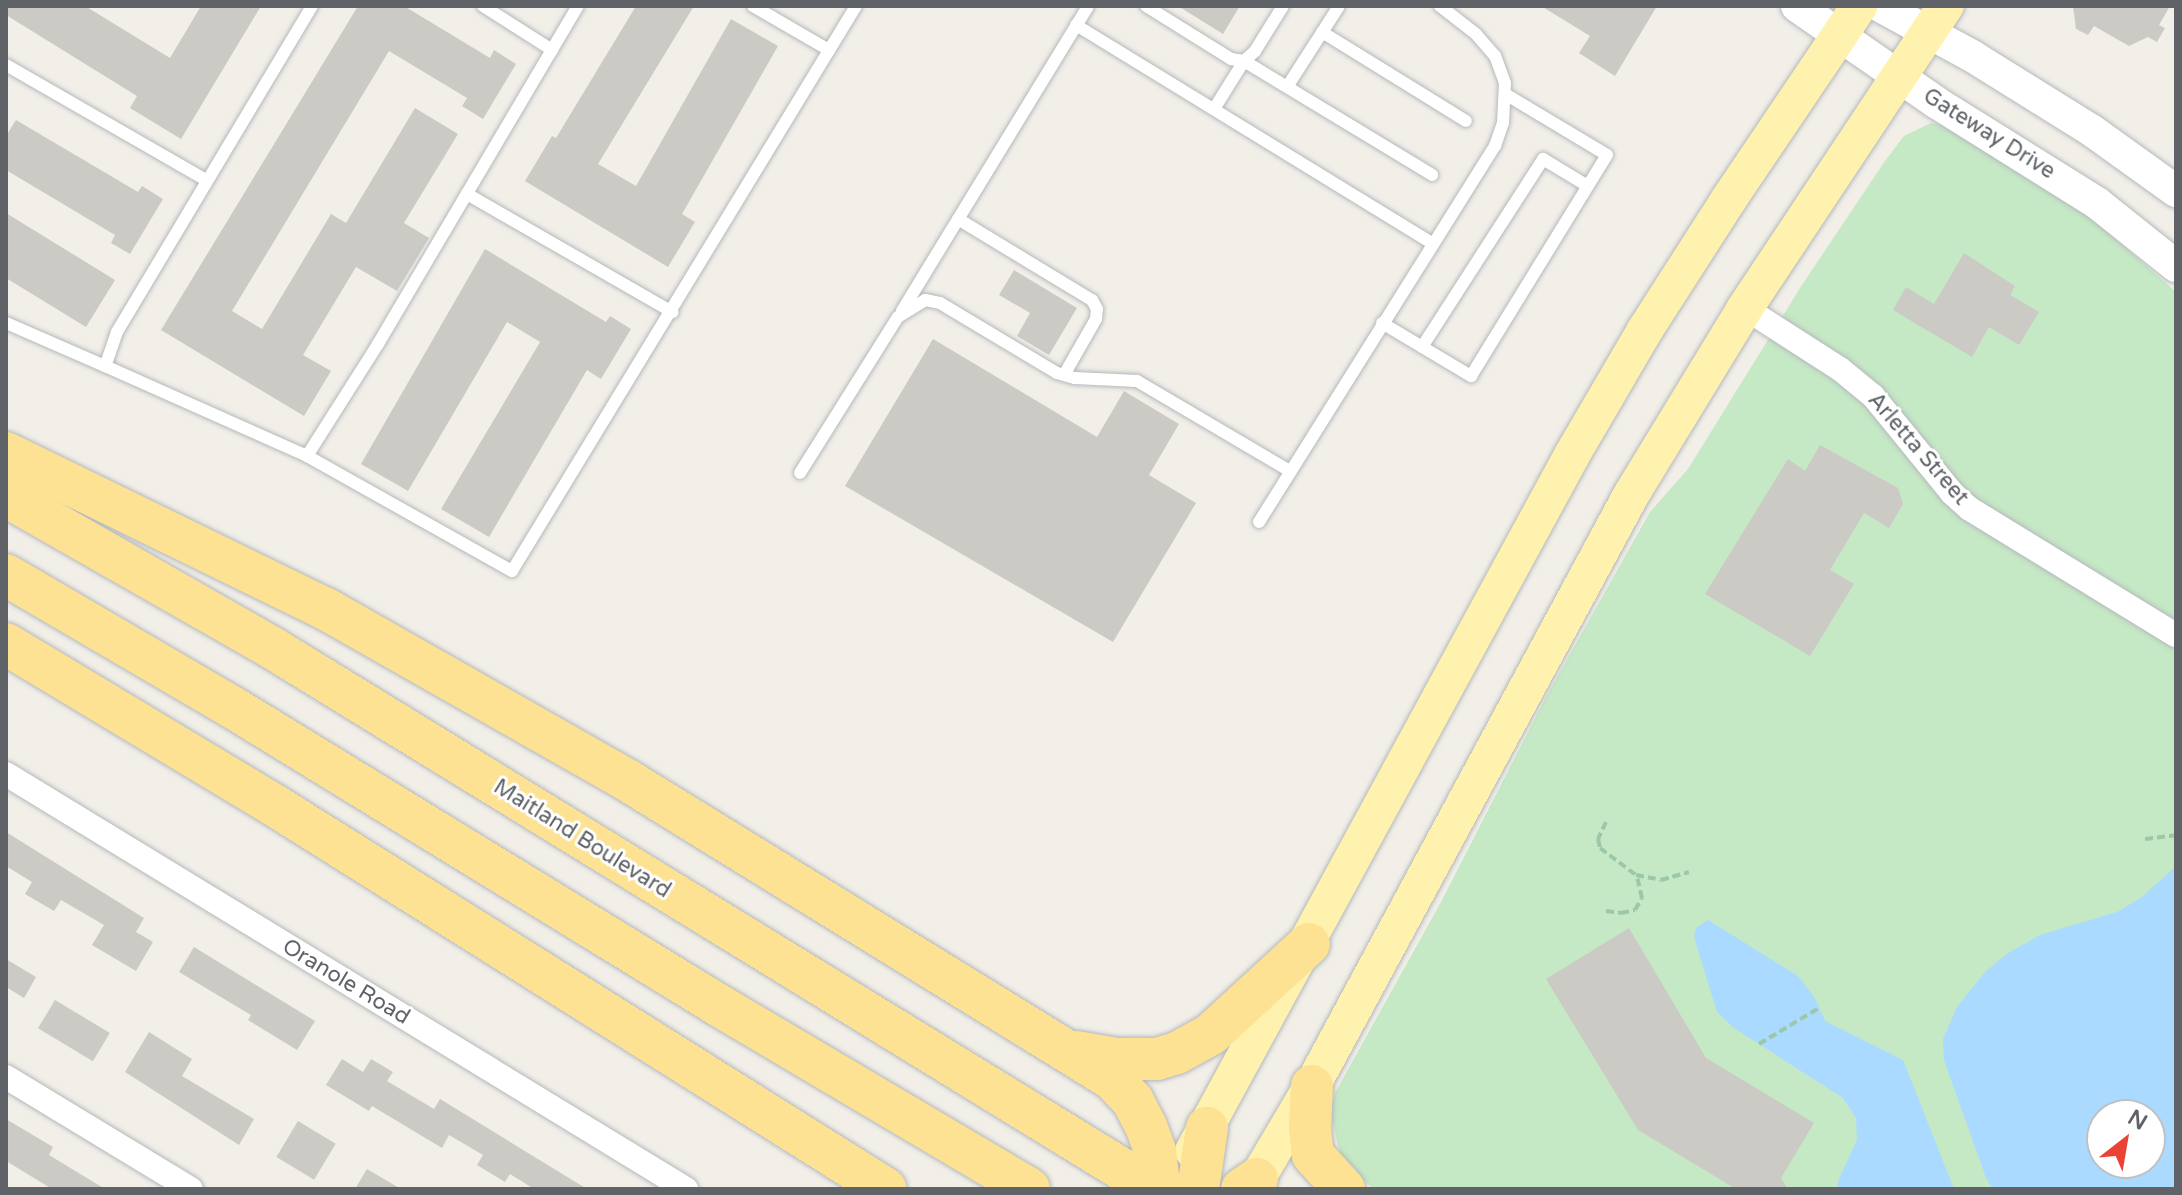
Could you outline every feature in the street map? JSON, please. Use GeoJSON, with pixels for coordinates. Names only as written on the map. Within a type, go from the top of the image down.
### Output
{"type":"FeatureCollection","features":[{"type":"Feature","properties":{"kind":"highway"},"geometry":{"type":"LineString","coordinates":[[6,453],[326,609],[627,780],[1112,1079],[1133,1101],[1155,1151],[1157,1189]]}},
{"type":"Feature","properties":{"kind":"highway","name":"Maitland Boulevard"},"geometry":{"type":"LineString","coordinates":[[6,496],[274,649],[1157,1189]]}},
{"type":"Feature","properties":{"kind":"highway"},"geometry":{"type":"LineString","coordinates":[[6,575],[232,707],[720,1006],[1029,1189]]}},
{"type":"Feature","properties":{"kind":"highway"},"geometry":{"type":"LineString","coordinates":[[6,644],[274,805],[886,1189]]}},
{"type":"Feature","properties":{"kind":"highway"},"geometry":{"type":"LineString","coordinates":[[1062,1050],[1116,1059],[1157,1059],[1177,1053],[1211,1034],[1309,944]]}},
{"type":"Feature","properties":{"kind":"highway"},"geometry":{"type":"LineString","coordinates":[[1312,1086],[1310,1128],[1313,1155],[1344,1189]]}},
{"type":"Feature","properties":{"kind":"highway"},"geometry":{"type":"LineString","coordinates":[[1198,1189],[1207,1128]]}},
{"type":"Feature","properties":{"kind":"main road"},"geometry":{"type":"LineString","coordinates":[[1250,1186],[1312,1086],[1578,590],[1745,308],[1937,19]]}},
{"type":"Feature","properties":{"kind":"main road"},"geometry":{"type":"LineString","coordinates":[[1170,1189],[1309,944],[1521,545],[1645,330],[1850,20]]}},
{"type":"Feature","properties":{"kind":"street","name":"Gateway Drive"},"geometry":{"type":"LineString","coordinates":[[1797,6],[1850,20],[1899,76],[2097,203],[2176,266]]}},
{"type":"Feature","properties":{"kind":"street"},"geometry":{"type":"LineString","coordinates":[[1880,6],[1937,19],[2176,191]]}},
{"type":"Feature","properties":{"kind":"street","name":"Arletta Street"},"geometry":{"type":"LineString","coordinates":[[1745,308],[1840,369],[1873,396],[1952,493],[1970,509],[2176,635]]}},
{"type":"Feature","properties":{"kind":"street","name":"Oranole Road"},"geometry":{"type":"LineString","coordinates":[[6,774],[686,1189]]}},
{"type":"Feature","properties":{"kind":"street"},"geometry":{"type":"LineString","coordinates":[[6,1077],[191,1189]]}},
{"type":"Feature","properties":{"kind":"lane"},"geometry":{"type":"LineString","coordinates":[[105,366],[117,332],[312,6]]}},
{"type":"Feature","properties":{"kind":"lane"},"geometry":{"type":"LineString","coordinates":[[483,6],[552,50]]}},
{"type":"Feature","properties":{"kind":"lane"},"geometry":{"type":"LineString","coordinates":[[307,456],[578,6]]}},
{"type":"Feature","properties":{"kind":"lane"},"geometry":{"type":"LineString","coordinates":[[753,6],[829,50]]}},
{"type":"Feature","properties":{"kind":"lane"},"geometry":{"type":"LineString","coordinates":[[6,323],[307,456],[512,571],[856,6]]}},
{"type":"Feature","properties":{"kind":"lane"},"geometry":{"type":"LineString","coordinates":[[800,473],[1088,6]]}},
{"type":"Feature","properties":{"kind":"lane"},"geometry":{"type":"LineString","coordinates":[[1146,6],[1231,59],[1244,61],[1432,175]]}},
{"type":"Feature","properties":{"kind":"lane"},"geometry":{"type":"LineString","coordinates":[[1214,109],[1283,6]]}},
{"type":"Feature","properties":{"kind":"lane"},"geometry":{"type":"LineString","coordinates":[[1287,87],[1339,6]]}},
{"type":"Feature","properties":{"kind":"lane"},"geometry":{"type":"LineString","coordinates":[[1259,522],[1495,146],[1503,123],[1505,94],[1495,56],[1476,34],[1440,6]]}},
{"type":"Feature","properties":{"kind":"lane"},"geometry":{"type":"LineString","coordinates":[[1076,25],[1432,243]]}},
{"type":"Feature","properties":{"kind":"lane"},"geometry":{"type":"LineString","coordinates":[[1322,32],[1466,121]]}},
{"type":"Feature","properties":{"kind":"lane"},"geometry":{"type":"LineString","coordinates":[[6,65],[206,180]]}},
{"type":"Feature","properties":{"kind":"lane"},"geometry":{"type":"LineString","coordinates":[[1382,323],[1471,376],[1607,155],[1505,94]]}},
{"type":"Feature","properties":{"kind":"lane"},"geometry":{"type":"LineString","coordinates":[[1422,347],[1543,159],[1588,186]]}},
{"type":"Feature","properties":{"kind":"lane"},"geometry":{"type":"LineString","coordinates":[[467,194],[672,312]]}},
{"type":"Feature","properties":{"kind":"lane"},"geometry":{"type":"LineString","coordinates":[[958,219],[1092,300],[1097,309],[1096,319],[1064,375]]}},
{"type":"Feature","properties":{"kind":"lane"},"geometry":{"type":"LineString","coordinates":[[898,317],[925,300],[940,303],[1064,375],[1137,381],[1290,471]]}},
{"type":"Feature","properties":{"kind":"path"},"geometry":{"type":"LineString","coordinates":[[1606,822],[1598,839],[1600,848],[1636,875],[1661,880],[1689,872]]}},
{"type":"Feature","properties":{"kind":"path"},"geometry":{"type":"LineString","coordinates":[[2168,835],[2176,835]]}},
{"type":"Feature","properties":{"kind":"path"},"geometry":{"type":"LineString","coordinates":[[2145,839],[2176,835]]}},
{"type":"Feature","properties":{"kind":"path"},"geometry":{"type":"LineString","coordinates":[[1606,911],[1628,912],[1639,905],[1641,886],[1636,875]]}},
{"type":"Feature","properties":{"kind":"path"},"geometry":{"type":"LineString","coordinates":[[1759,1044],[1819,1008]]}},
{"type":"Feature","properties":{"kind":"green space"},"geometry":{"type":"Polygon","coordinates":[[[1931,123],[1947,126],[2084,211],[2176,292],[2176,1189],[1373,1189],[1342,1161],[1330,1112],[1335,1093],[1441,902],[1547,695],[1650,512],[1688,469],[1802,285],[1904,136],[1931,123]]]}},
{"type":"Feature","properties":{"kind":"water"},"geometry":{"type":"Polygon","coordinates":[[[2176,866],[2176,1189],[1993,1189],[1986,1178],[1944,1060],[1943,1039],[1957,1007],[1986,971],[2008,953],[2040,935],[2117,912],[2142,897],[2176,866]]]}},
{"type":"Feature","properties":{"kind":"water"},"geometry":{"type":"Polygon","coordinates":[[[1708,920],[1798,976],[1815,998],[1825,1021],[1903,1060],[1954,1189],[1838,1189],[1838,1181],[1857,1140],[1856,1118],[1843,1098],[1734,1028],[1717,1012],[1694,937],[1696,928],[1708,920]]]}},
{"type":"Feature","properties":{"kind":"building"},"geometry":{"type":"Polygon","coordinates":[[[6,6],[85,6],[170,58],[201,6],[261,6],[181,139],[130,108],[137,96],[6,15],[6,6]]]}},
{"type":"Feature","properties":{"kind":"building"},"geometry":{"type":"Polygon","coordinates":[[[358,6],[404,6],[490,58],[494,50],[516,64],[483,119],[462,106],[467,98],[389,51],[232,311],[262,329],[331,214],[346,223],[415,108],[458,134],[404,223],[429,238],[397,291],[356,267],[303,355],[331,371],[304,416],[161,330],[358,6]]]}},
{"type":"Feature","properties":{"kind":"building"},"geometry":{"type":"Polygon","coordinates":[[[636,6],[694,6],[598,164],[636,186],[731,19],[778,46],[682,214],[695,222],[668,267],[525,181],[552,136],[556,138],[636,6]]]}},
{"type":"Feature","properties":{"kind":"building"},"geometry":{"type":"Polygon","coordinates":[[[1178,6],[1240,6],[1223,34],[1178,6]]]}},
{"type":"Feature","properties":{"kind":"building"},"geometry":{"type":"Polygon","coordinates":[[[1541,6],[1657,6],[1615,76],[1579,53],[1590,36],[1541,6]]]}},
{"type":"Feature","properties":{"kind":"building"},"geometry":{"type":"Polygon","coordinates":[[[2073,6],[2170,6],[2159,25],[2165,28],[2157,42],[2148,37],[2129,46],[2094,26],[2088,35],[2076,29],[2073,6]]]}},
{"type":"Feature","properties":{"kind":"building"},"geometry":{"type":"Polygon","coordinates":[[[16,120],[138,192],[142,186],[163,199],[130,254],[111,243],[115,235],[6,170],[6,136],[16,120]]]}},
{"type":"Feature","properties":{"kind":"building"},"geometry":{"type":"Polygon","coordinates":[[[6,213],[115,280],[86,327],[6,278],[6,213]]]}},
{"type":"Feature","properties":{"kind":"building"},"geometry":{"type":"Polygon","coordinates":[[[485,249],[606,322],[610,316],[631,329],[601,379],[587,370],[489,537],[441,509],[540,342],[507,322],[408,491],[361,464],[485,249]]]}},
{"type":"Feature","properties":{"kind":"building"},"geometry":{"type":"Polygon","coordinates":[[[1964,253],[2015,286],[2010,295],[2039,312],[2019,345],[1989,327],[1972,357],[1893,310],[1906,287],[1934,304],[1964,253]]]}},
{"type":"Feature","properties":{"kind":"building"},"geometry":{"type":"Polygon","coordinates":[[[1014,270],[1077,308],[1049,355],[1017,336],[1030,313],[999,295],[1014,270]]]}},
{"type":"Feature","properties":{"kind":"building"},"geometry":{"type":"Polygon","coordinates":[[[933,339],[1097,437],[1124,391],[1179,424],[1149,475],[1196,503],[1113,642],[845,486],[933,339]]]}},
{"type":"Feature","properties":{"kind":"building"},"geometry":{"type":"Polygon","coordinates":[[[1820,445],[1898,488],[1903,504],[1889,528],[1864,513],[1830,570],[1854,584],[1810,656],[1705,594],[1788,459],[1805,471],[1820,445]]]}},
{"type":"Feature","properties":{"kind":"building"},"geometry":{"type":"Polygon","coordinates":[[[6,832],[144,918],[136,932],[153,942],[136,971],[92,945],[104,925],[61,900],[54,911],[25,894],[32,882],[6,866],[6,832]]]}},
{"type":"Feature","properties":{"kind":"building"},"geometry":{"type":"Polygon","coordinates":[[[1629,928],[1706,1058],[1814,1123],[1781,1178],[1788,1189],[1736,1189],[1638,1130],[1546,979],[1629,928]]]}},
{"type":"Feature","properties":{"kind":"building"},"geometry":{"type":"Polygon","coordinates":[[[194,947],[315,1021],[297,1050],[248,1020],[251,1015],[179,972],[194,947]]]}},
{"type":"Feature","properties":{"kind":"building"},"geometry":{"type":"Polygon","coordinates":[[[6,959],[36,977],[24,998],[6,987],[6,959]]]}},
{"type":"Feature","properties":{"kind":"building"},"geometry":{"type":"Polygon","coordinates":[[[55,1000],[110,1033],[93,1061],[38,1028],[55,1000]]]}},
{"type":"Feature","properties":{"kind":"building"},"geometry":{"type":"Polygon","coordinates":[[[149,1032],[192,1059],[182,1076],[254,1119],[239,1145],[125,1072],[149,1032]]]}},
{"type":"Feature","properties":{"kind":"building"},"geometry":{"type":"Polygon","coordinates":[[[342,1059],[363,1072],[371,1059],[393,1072],[387,1081],[434,1109],[440,1099],[587,1189],[534,1189],[510,1174],[505,1182],[477,1165],[483,1155],[449,1135],[442,1148],[372,1106],[369,1111],[326,1085],[342,1059]]]}},
{"type":"Feature","properties":{"kind":"building"},"geometry":{"type":"Polygon","coordinates":[[[6,1119],[53,1147],[49,1155],[105,1189],[52,1189],[6,1161],[6,1119]]]}},
{"type":"Feature","properties":{"kind":"building"},"geometry":{"type":"Polygon","coordinates":[[[298,1121],[336,1144],[314,1180],[276,1157],[298,1121]]]}},
{"type":"Feature","properties":{"kind":"building"},"geometry":{"type":"Polygon","coordinates":[[[367,1169],[401,1189],[355,1189],[367,1169]]]}}]}
